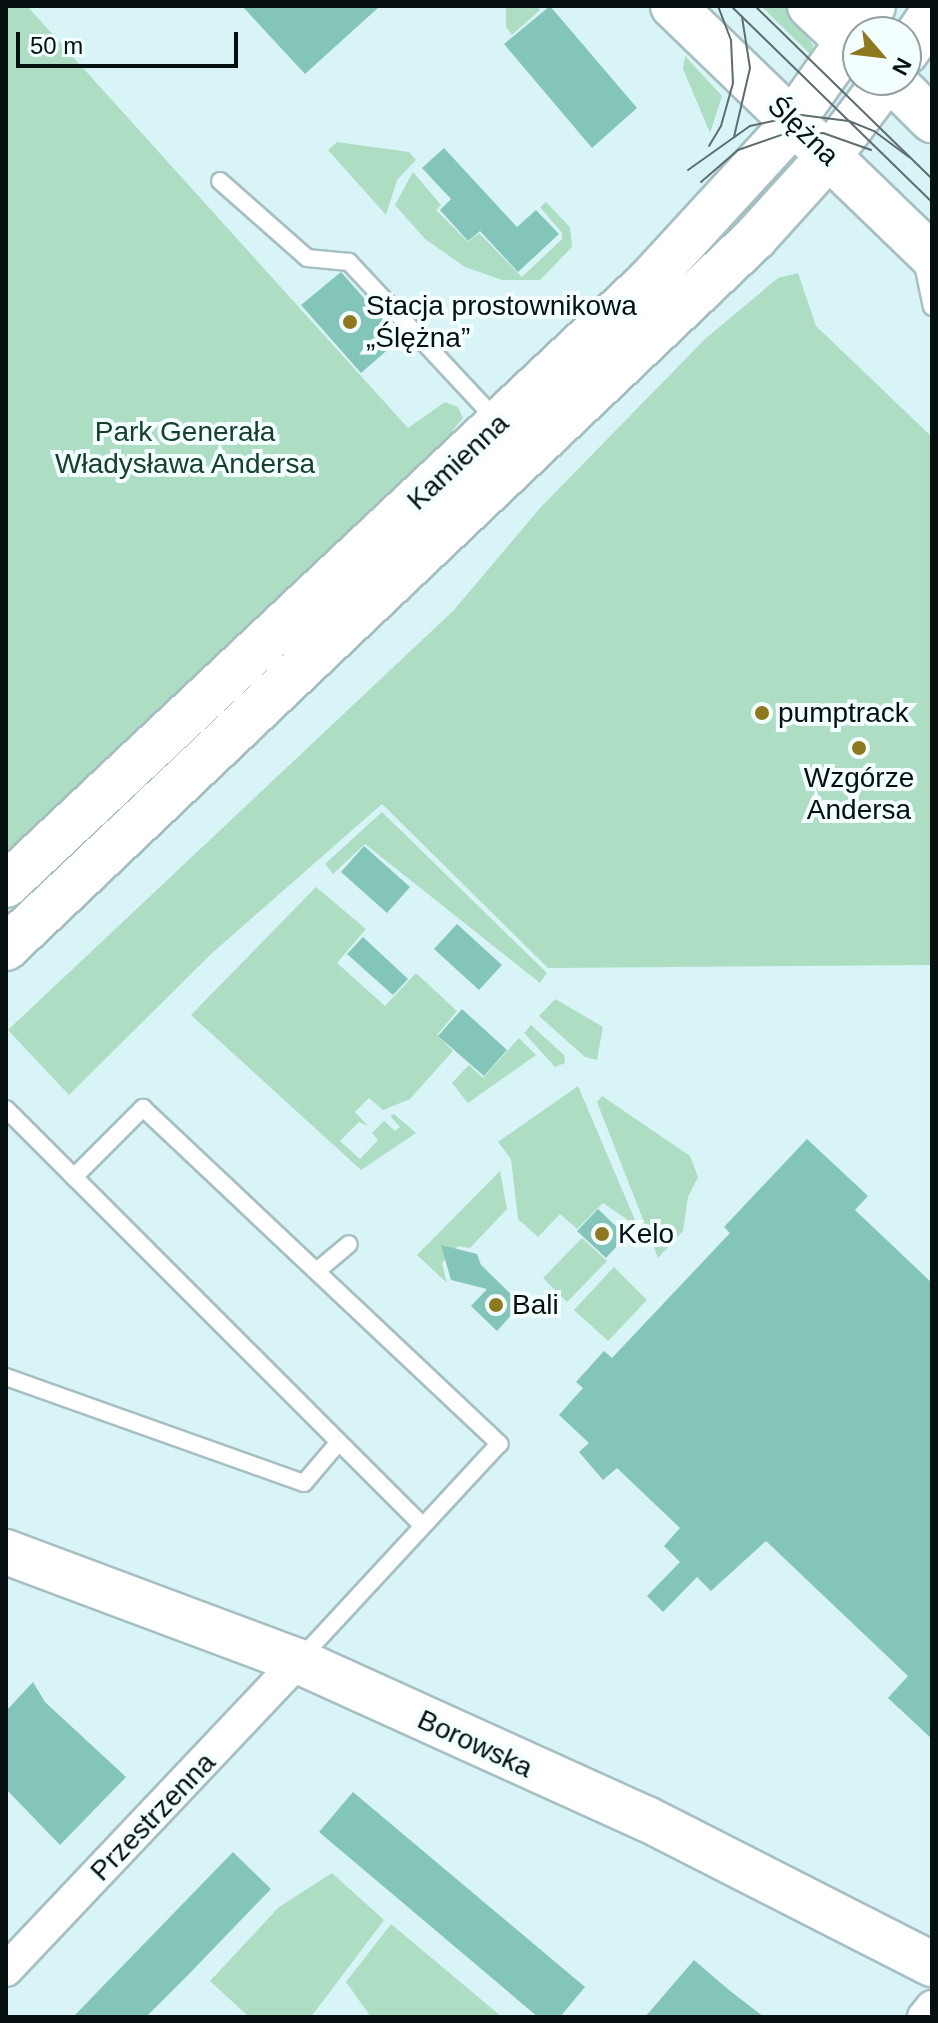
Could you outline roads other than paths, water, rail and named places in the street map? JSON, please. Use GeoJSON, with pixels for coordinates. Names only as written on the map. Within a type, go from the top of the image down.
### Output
{"type":"FeatureCollection","features":[{"type":"Feature","properties":{"kind":"street","name":"Ślężna"},"geometry":{"type":"LineString","coordinates":[[673,6],[926,251]]}},
{"type":"Feature","properties":{"kind":"street"},"geometry":{"type":"LineString","coordinates":[[810,6],[842,37]]}},
{"type":"Feature","properties":{"kind":"street","name":"Kamienna"},"geometry":{"type":"LineString","coordinates":[[6,885],[649,281],[842,62]]}},
{"type":"Feature","properties":{"kind":"street","name":"Kamienna"},"geometry":{"type":"LineString","coordinates":[[6,948],[686,304],[829,156],[874,96]]}},
{"type":"Feature","properties":{"kind":"street"},"geometry":{"type":"LineString","coordinates":[[908,96],[932,120]]}},
{"type":"Feature","properties":{"kind":"street","name":"Borowska"},"geometry":{"type":"LineString","coordinates":[[6,1552],[298,1661],[647,1819],[932,1964]]}},
{"type":"Feature","properties":{"kind":"street","name":"Przestrzenna"},"geometry":{"type":"LineString","coordinates":[[9,1961],[298,1661]]}},
{"type":"Feature","properties":{"kind":"street"},"geometry":{"type":"LineString","coordinates":[[924,2017],[932,2007]]}},
{"type":"Feature","properties":{"kind":"lane"},"geometry":{"type":"LineString","coordinates":[[220,181],[307,258],[349,262],[499,423]]}},
{"type":"Feature","properties":{"kind":"lane"},"geometry":{"type":"LineString","coordinates":[[926,251],[932,307]]}},
{"type":"Feature","properties":{"kind":"lane"},"geometry":{"type":"LineString","coordinates":[[74,1177],[143,1108],[499,1444],[421,1524],[298,1661]]}},
{"type":"Feature","properties":{"kind":"lane"},"geometry":{"type":"LineString","coordinates":[[6,1109],[421,1524]]}},
{"type":"Feature","properties":{"kind":"lane"},"geometry":{"type":"LineString","coordinates":[[318,1270],[349,1244]]}},
{"type":"Feature","properties":{"kind":"lane"},"geometry":{"type":"LineString","coordinates":[[6,1377],[304,1483],[338,1443]]}},
{"type":"Feature","properties":{"kind":"tram line"},"geometry":{"type":"LineString","coordinates":[[709,146],[721,126],[733,83],[731,40],[718,6]]}},
{"type":"Feature","properties":{"kind":"tram line"},"geometry":{"type":"LineString","coordinates":[[731,6],[932,202]]}},
{"type":"Feature","properties":{"kind":"tram line"},"geometry":{"type":"LineString","coordinates":[[755,6],[932,179]]}},
{"type":"Feature","properties":{"kind":"tram line"},"geometry":{"type":"LineString","coordinates":[[734,137],[750,68],[742,17]]}},
{"type":"Feature","properties":{"kind":"tram line"},"geometry":{"type":"LineString","coordinates":[[688,170],[750,126],[801,115],[849,121],[874,131],[909,157]]}},
{"type":"Feature","properties":{"kind":"tram line"},"geometry":{"type":"LineString","coordinates":[[701,182],[738,150],[784,134],[823,133],[871,150]]}},
{"type":"Feature","properties":{"kind":"place","name":"Stacja prostownikowa „Ślężna”"},"geometry":{"type":"Point","coordinates":[350,322]}},
{"type":"Feature","properties":{"kind":"place","name":"pumptrack"},"geometry":{"type":"Point","coordinates":[762,713]}},
{"type":"Feature","properties":{"kind":"place","name":"Wzgórze Andersa"},"geometry":{"type":"Point","coordinates":[859,748]}},
{"type":"Feature","properties":{"kind":"place","name":"Kelo"},"geometry":{"type":"Point","coordinates":[602,1234]}},
{"type":"Feature","properties":{"kind":"place","name":"Bali"},"geometry":{"type":"Point","coordinates":[496,1305]}},
{"type":"Feature","properties":{"kind":"park label","name":"Park Generała Władysława Andersa"},"geometry":{"type":"Point","coordinates":[185,448]}}]}
